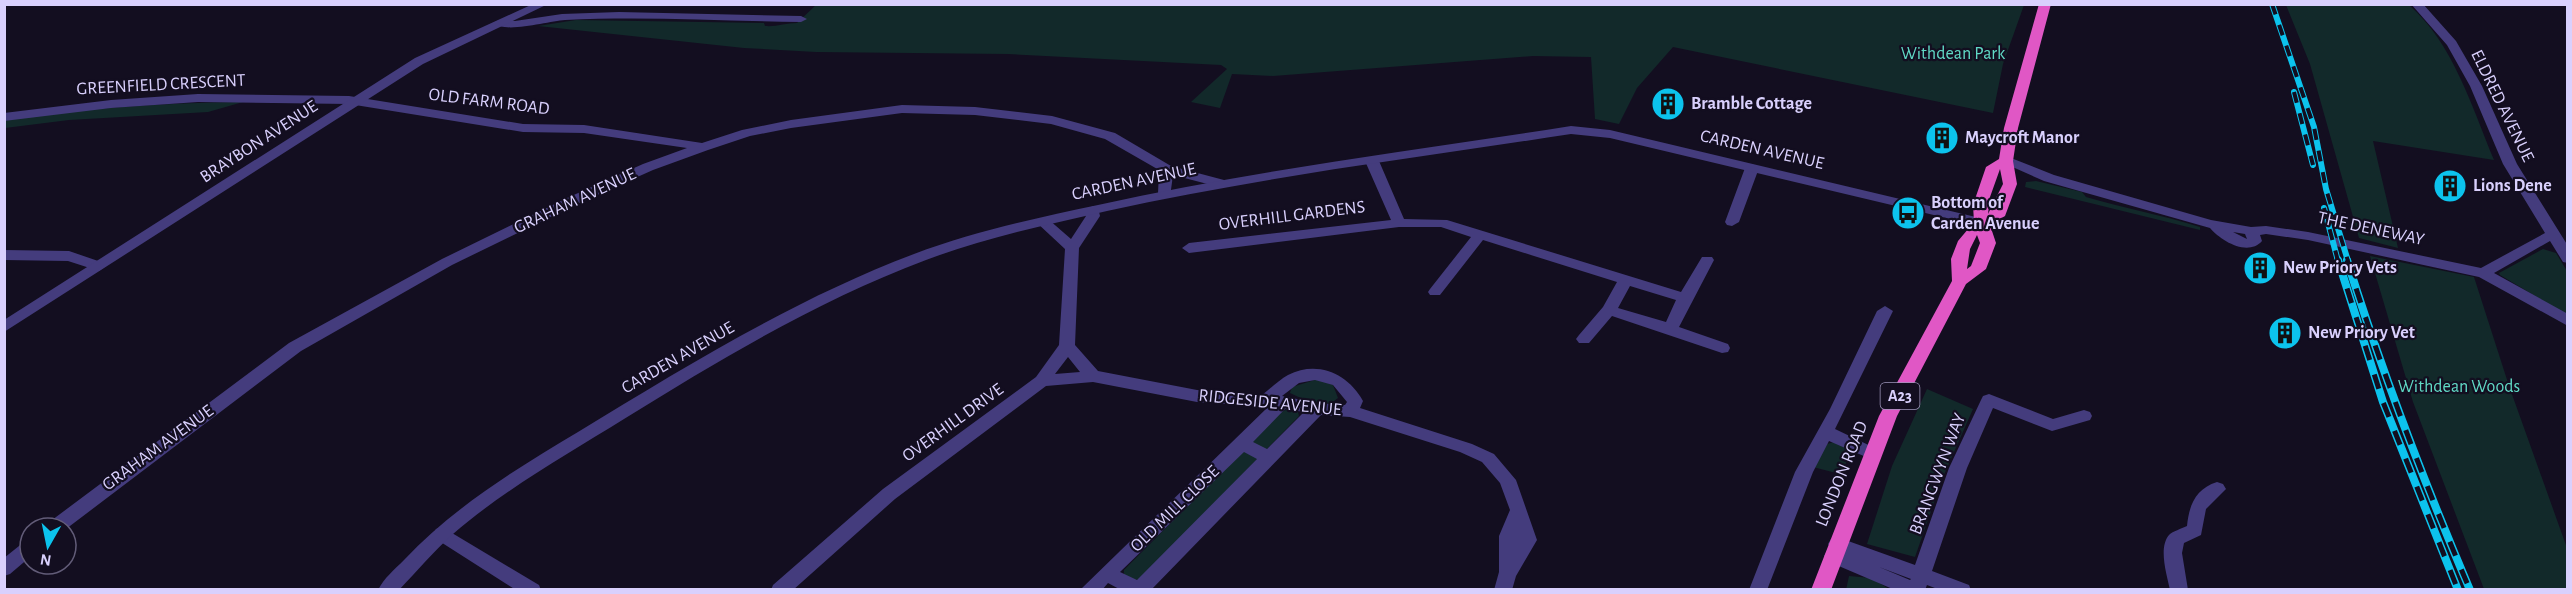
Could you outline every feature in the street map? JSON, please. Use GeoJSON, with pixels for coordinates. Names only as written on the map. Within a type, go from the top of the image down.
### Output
{"type":"FeatureCollection","features":[{"type":"Feature","properties":{"kind":"highway","name":"LONDON ROAD"},"geometry":{"type":"LineString","coordinates":[[1980,222],[1996,216],[2010,184],[2006,160],[2017,104],[2045,4]]}},
{"type":"Feature","properties":{"kind":"highway","name":"LONDON ROAD"},"geometry":{"type":"LineString","coordinates":[[1821,590],[1888,416],[1960,281],[1978,269],[1988,243],[1980,222],[1979,209],[1993,167],[2006,160]]}},
{"type":"Feature","properties":{"kind":"street","name":"BRAYBON AVENUE"},"geometry":{"type":"LineString","coordinates":[[4,327],[419,62],[500,22],[543,4]]}},
{"type":"Feature","properties":{"kind":"street","name":"ELDRED AVENUE"},"geometry":{"type":"LineString","coordinates":[[2416,4],[2439,27],[2451,44],[2476,86],[2510,164],[2551,235],[2568,259]]}},
{"type":"Feature","properties":{"kind":"street"},"geometry":{"type":"LineString","coordinates":[[500,22],[514,24],[562,17],[619,15],[801,19]]}},
{"type":"Feature","properties":{"kind":"street","name":"GREENFIELD CRESCENT"},"geometry":{"type":"LineString","coordinates":[[4,117],[111,104],[198,98],[356,101]]}},
{"type":"Feature","properties":{"kind":"street","name":"OLD FARM ROAD"},"geometry":{"type":"LineString","coordinates":[[356,101],[523,128],[584,129],[703,147]]}},
{"type":"Feature","properties":{"kind":"street","name":"GRAHAM AVENUE"},"geometry":{"type":"LineString","coordinates":[[70,516],[295,347],[447,262],[648,167],[747,133],[791,124],[902,109],[975,111],[1052,120],[1110,136],[1166,169],[1219,183]]}},
{"type":"Feature","properties":{"kind":"street","name":"CARDEN AVENUE"},"geometry":{"type":"LineString","coordinates":[[387,590],[442,534],[514,479],[678,379],[792,315],[870,277],[922,256],[1093,210],[1219,183],[1571,130],[1610,134],[1980,222]]}},
{"type":"Feature","properties":{"kind":"street"},"geometry":{"type":"LineString","coordinates":[[648,167],[654,140]]}},
{"type":"Feature","properties":{"kind":"street","name":"THE DENEWAY"},"geometry":{"type":"LineString","coordinates":[[2006,160],[2049,178],[2210,224],[2236,241],[2246,244],[2255,241],[2251,231],[2266,230],[2308,236],[2483,273],[2568,321]]}},
{"type":"Feature","properties":{"kind":"street","name":"OVERHILL GARDENS"},"geometry":{"type":"LineString","coordinates":[[1372,161],[1399,223]]}},
{"type":"Feature","properties":{"kind":"street"},"geometry":{"type":"LineString","coordinates":[[1732,222],[1752,168]]}},
{"type":"Feature","properties":{"kind":"street"},"geometry":{"type":"LineString","coordinates":[[1165,194],[1166,169]]}},
{"type":"Feature","properties":{"kind":"street","name":"THE DENEWAY"},"geometry":{"type":"LineString","coordinates":[[2009,178],[2023,175],[2049,178]]}},
{"type":"Feature","properties":{"kind":"street"},"geometry":{"type":"LineString","coordinates":[[1092,376],[1067,346],[1072,248],[1093,216],[1093,210]]}},
{"type":"Feature","properties":{"kind":"street"},"geometry":{"type":"LineString","coordinates":[[1043,222],[1072,248]]}},
{"type":"Feature","properties":{"kind":"street","name":"OVERHILL GARDENS"},"geometry":{"type":"LineString","coordinates":[[1189,248],[1399,223],[1442,223],[1685,298]]}},
{"type":"Feature","properties":{"kind":"street"},"geometry":{"type":"LineString","coordinates":[[1435,292],[1481,234]]}},
{"type":"Feature","properties":{"kind":"street"},"geometry":{"type":"LineString","coordinates":[[2483,273],[2551,235]]}},
{"type":"Feature","properties":{"kind":"street"},"geometry":{"type":"LineString","coordinates":[[4,255],[69,256],[99,266]]}},
{"type":"Feature","properties":{"kind":"street"},"geometry":{"type":"LineString","coordinates":[[1670,329],[1707,260]]}},
{"type":"Feature","properties":{"kind":"street"},"geometry":{"type":"LineString","coordinates":[[1584,339],[1609,310],[1626,279]]}},
{"type":"Feature","properties":{"kind":"street"},"geometry":{"type":"LineString","coordinates":[[1609,310],[1722,348]]}},
{"type":"Feature","properties":{"kind":"street"},"geometry":{"type":"LineString","coordinates":[[1758,590],[1804,472],[1885,311]]}},
{"type":"Feature","properties":{"kind":"street","name":"OVERHILL DRIVE"},"geometry":{"type":"LineString","coordinates":[[780,590],[889,494],[1042,381],[1067,346]]}},
{"type":"Feature","properties":{"kind":"street","name":"OLD MILL CLOSE"},"geometry":{"type":"LineString","coordinates":[[1089,590],[1242,444],[1274,401],[1294,379],[1315,374],[1339,381],[1354,401],[1351,411]]}},
{"type":"Feature","properties":{"kind":"street","name":"RIDGESIDE AVENUE"},"geometry":{"type":"LineString","coordinates":[[1042,381],[1092,376],[1197,396],[1274,401],[1317,409],[1351,411],[1466,448],[1488,458],[1507,480],[1519,510],[1528,540],[1506,581]]}},
{"type":"Feature","properties":{"kind":"street","name":"BRANGWYN WAY"},"geometry":{"type":"LineString","coordinates":[[1919,582],[1958,468],[1989,400],[2052,425],[2084,416]]}},
{"type":"Feature","properties":{"kind":"street","name":"OLD MILL CLOSE"},"geometry":{"type":"LineString","coordinates":[[1108,574],[1139,590],[1317,409]]}},
{"type":"Feature","properties":{"kind":"street"},"geometry":{"type":"LineString","coordinates":[[1826,432],[1873,454]]}},
{"type":"Feature","properties":{"kind":"street"},"geometry":{"type":"LineString","coordinates":[[1242,444],[1269,458]]}},
{"type":"Feature","properties":{"kind":"street"},"geometry":{"type":"LineString","coordinates":[[2179,590],[2173,553],[2176,539],[2195,530],[2198,506],[2217,489]]}},
{"type":"Feature","properties":{"kind":"street"},"geometry":{"type":"LineString","coordinates":[[442,534],[532,590]]}},
{"type":"Feature","properties":{"kind":"street"},"geometry":{"type":"LineString","coordinates":[[1835,550],[1919,582],[1962,590]]}},
{"type":"Feature","properties":{"kind":"street"},"geometry":{"type":"LineString","coordinates":[[4,569],[18,557]]}},
{"type":"Feature","properties":{"kind":"green space","name":"Withdean Park"},"geometry":{"type":"Polygon","coordinates":[[[817,4],[2024,5],[2003,64],[1993,113],[1673,47],[1637,88],[1619,124],[1595,119],[1591,57],[1533,56],[1273,76],[1232,74],[1220,108],[1191,102],[1227,69],[1221,65],[1008,54],[816,52],[744,48],[538,26],[576,20],[764,23],[765,26],[773,26],[797,23],[817,4]]]}},
{"type":"Feature","properties":{"kind":"green space"},"geometry":{"type":"Polygon","coordinates":[[[2286,5],[2409,5],[2438,38],[2460,77],[2494,160],[2373,141],[2398,248],[2359,238],[2310,64],[2286,5]]]}},
{"type":"Feature","properties":{"kind":"green space"},"geometry":{"type":"Polygon","coordinates":[[[243,102],[208,112],[69,120],[5,128],[4,120],[124,107],[243,102]]]}},
{"type":"Feature","properties":{"kind":"green space"},"geometry":{"type":"Polygon","coordinates":[[[2036,181],[2082,192],[2086,197],[2200,227],[2200,230],[2025,187],[2026,182],[2036,181]]]}},
{"type":"Feature","properties":{"kind":"green space"},"geometry":{"type":"Polygon","coordinates":[[[2543,249],[2556,253],[2567,271],[2567,315],[2499,273],[2543,249]]]}},
{"type":"Feature","properties":{"kind":"green space","name":"Withdean Woods"},"geometry":{"type":"Polygon","coordinates":[[[2370,256],[2474,277],[2509,386],[2567,548],[2567,589],[2484,589],[2413,402],[2370,256]]]}},
{"type":"Feature","properties":{"kind":"green space"},"geometry":{"type":"Polygon","coordinates":[[[1318,379],[1333,385],[1338,398],[1330,404],[1305,400],[1290,393],[1292,387],[1318,379]]]}},
{"type":"Feature","properties":{"kind":"green space"},"geometry":{"type":"Polygon","coordinates":[[[1927,389],[1973,409],[1943,477],[1915,557],[1867,544],[1892,466],[1927,389]]]}},
{"type":"Feature","properties":{"kind":"green space"},"geometry":{"type":"Polygon","coordinates":[[[1290,409],[1298,412],[1299,416],[1140,579],[1135,580],[1124,575],[1124,570],[1282,411],[1290,409]]]}},
{"type":"Feature","properties":{"kind":"green space"},"geometry":{"type":"Polygon","coordinates":[[[1834,442],[1845,445],[1852,452],[1840,474],[1813,467],[1827,444],[1834,442]]]}},
{"type":"Feature","properties":{"kind":"green space"},"geometry":{"type":"Polygon","coordinates":[[[1849,576],[1871,578],[1889,589],[1846,590],[1849,576]]]}},
{"type":"Feature","properties":{"kind":"railway"},"geometry":{"type":"LineString","coordinates":[[2272,4],[2314,127],[2326,189],[2348,261]]}},
{"type":"Feature","properties":{"kind":"railway"},"geometry":{"type":"LineString","coordinates":[[2294,92],[2313,165]]}},
{"type":"Feature","properties":{"kind":"railway"},"geometry":{"type":"LineString","coordinates":[[2324,208],[2338,261]]}},
{"type":"Feature","properties":{"kind":"railway"},"geometry":{"type":"LineString","coordinates":[[2338,260],[2383,402],[2458,590]]}},
{"type":"Feature","properties":{"kind":"railway"},"geometry":{"type":"LineString","coordinates":[[2347,260],[2404,427],[2470,590]]}},
{"type":"Feature","properties":{"kind":"place","name":"Bramble Cottage"},"geometry":{"type":"Point","coordinates":[1668,104]}},
{"type":"Feature","properties":{"kind":"place","name":"Maycroft Manor"},"geometry":{"type":"Point","coordinates":[1942,138]}},
{"type":"Feature","properties":{"kind":"place","name":"Lions Dene"},"geometry":{"type":"Point","coordinates":[2450,186]}},
{"type":"Feature","properties":{"kind":"place","name":"Bottom of Carden Avenue"},"geometry":{"type":"Point","coordinates":[1908,213]}},
{"type":"Feature","properties":{"kind":"place","name":"New Priory Vets"},"geometry":{"type":"Point","coordinates":[2260,268]}},
{"type":"Feature","properties":{"kind":"place","name":"New Priory Vet"},"geometry":{"type":"Point","coordinates":[2285,333]}}]}
